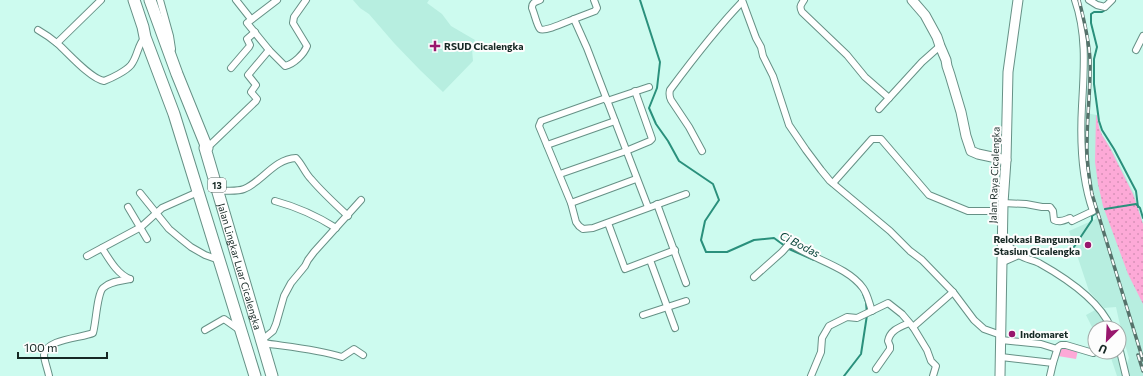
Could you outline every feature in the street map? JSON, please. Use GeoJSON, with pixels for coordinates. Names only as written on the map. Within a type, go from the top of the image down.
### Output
{"type":"FeatureCollection","features":[{"type":"Feature","properties":{"kind":"highway","name":"Jalan Lingkar Luar Cicalengka"},"geometry":{"type":"LineString","coordinates":[[134,0],[174,114],[255,376]]}},
{"type":"Feature","properties":{"kind":"highway","name":"Jalan Lingkar Luar Cicalengka"},"geometry":{"type":"LineString","coordinates":[[150,0],[177,74],[207,148],[205,148],[272,376]]}},
{"type":"Feature","properties":{"kind":"main road"},"geometry":{"type":"LineString","coordinates":[[912,0],[925,15],[937,37],[946,60],[971,151],[1006,160]]}},
{"type":"Feature","properties":{"kind":"main road","name":"Jalan Raya Cicalengka"},"geometry":{"type":"LineString","coordinates":[[1000,376],[1008,72],[1018,0]]}},
{"type":"Feature","properties":{"kind":"street"},"geometry":{"type":"LineString","coordinates":[[57,43],[101,0]]}},
{"type":"Feature","properties":{"kind":"street"},"geometry":{"type":"LineString","coordinates":[[38,30],[57,43],[87,71],[101,81],[104,81],[123,71],[132,64],[144,32],[129,0]]}},
{"type":"Feature","properties":{"kind":"street"},"geometry":{"type":"LineString","coordinates":[[160,0],[170,36],[177,74]]}},
{"type":"Feature","properties":{"kind":"street"},"geometry":{"type":"LineString","coordinates":[[236,0],[251,19]]}},
{"type":"Feature","properties":{"kind":"street"},"geometry":{"type":"LineString","coordinates":[[277,0],[247,23],[269,50],[285,66],[289,65],[306,50],[307,46],[293,23],[294,17],[306,0]]}},
{"type":"Feature","properties":{"kind":"street"},"geometry":{"type":"LineString","coordinates":[[540,0],[534,2],[532,8],[538,26],[543,30],[595,12],[597,8],[594,0]]}},
{"type":"Feature","properties":{"kind":"street"},"geometry":{"type":"LineString","coordinates":[[804,0],[800,6],[802,12],[847,55],[865,77],[889,98]]}},
{"type":"Feature","properties":{"kind":"street"},"geometry":{"type":"LineString","coordinates":[[833,183],[872,139],[881,139],[929,195],[968,211],[1026,204],[1050,207],[1053,211],[1054,220],[1057,222],[1062,222],[1070,218],[1072,221],[1093,211],[1086,190],[1082,157],[1084,49],[1083,31],[1075,0]]}},
{"type":"Feature","properties":{"kind":"street"},"geometry":{"type":"LineString","coordinates":[[1089,0],[1096,5],[1105,6],[1112,0]]}},
{"type":"Feature","properties":{"kind":"street"},"geometry":{"type":"LineString","coordinates":[[702,151],[689,127],[671,100],[669,93],[689,64],[742,1],[761,47],[763,56],[773,76],[788,124],[806,150],[833,183],[922,260],[953,292],[974,320],[984,328],[1001,337],[1041,344],[1057,350]]}},
{"type":"Feature","properties":{"kind":"street"},"geometry":{"type":"LineString","coordinates":[[574,19],[607,99],[636,179],[648,207]]}},
{"type":"Feature","properties":{"kind":"street"},"geometry":{"type":"LineString","coordinates":[[231,68],[250,47],[247,39],[255,32]]}},
{"type":"Feature","properties":{"kind":"street"},"geometry":{"type":"LineString","coordinates":[[1136,50],[1143,36]]}},
{"type":"Feature","properties":{"kind":"street"},"geometry":{"type":"LineString","coordinates":[[879,109],[922,62],[940,46]]}},
{"type":"Feature","properties":{"kind":"street"},"geometry":{"type":"LineString","coordinates":[[207,148],[257,100],[251,92],[256,85],[248,76],[269,50]]}},
{"type":"Feature","properties":{"kind":"street"},"geometry":{"type":"LineString","coordinates":[[650,87],[607,99],[542,121],[539,126],[560,174],[571,203],[576,222],[583,229],[608,223],[686,194]]}},
{"type":"Feature","properties":{"kind":"street"},"geometry":{"type":"LineString","coordinates":[[560,174],[626,152],[648,143],[652,139],[636,91]]}},
{"type":"Feature","properties":{"kind":"street"},"geometry":{"type":"LineString","coordinates":[[547,145],[615,121]]}},
{"type":"Feature","properties":{"kind":"street"},"geometry":{"type":"LineString","coordinates":[[218,191],[244,189],[287,159],[296,158],[311,179],[348,216]]}},
{"type":"Feature","properties":{"kind":"street"},"geometry":{"type":"LineString","coordinates":[[571,203],[636,179]]}},
{"type":"Feature","properties":{"kind":"street"},"geometry":{"type":"LineString","coordinates":[[140,192],[169,229],[191,247],[205,256],[219,260]]}},
{"type":"Feature","properties":{"kind":"street"},"geometry":{"type":"LineString","coordinates":[[87,256],[141,227],[162,208],[198,192]]}},
{"type":"Feature","properties":{"kind":"street"},"geometry":{"type":"LineString","coordinates":[[263,342],[273,331],[280,306],[291,283],[308,260],[362,200]]}},
{"type":"Feature","properties":{"kind":"street"},"geometry":{"type":"LineString","coordinates":[[275,201],[298,208],[336,228]]}},
{"type":"Feature","properties":{"kind":"street"},"geometry":{"type":"LineString","coordinates":[[657,204],[686,283]]}},
{"type":"Feature","properties":{"kind":"street"},"geometry":{"type":"LineString","coordinates":[[128,207],[147,239]]}},
{"type":"Feature","properties":{"kind":"street"},"geometry":{"type":"LineString","coordinates":[[608,223],[625,269],[674,250]]}},
{"type":"Feature","properties":{"kind":"street"},"geometry":{"type":"LineString","coordinates":[[1003,241],[1019,255],[1039,263],[1082,293],[1098,307],[1108,320]]}},
{"type":"Feature","properties":{"kind":"street"},"geometry":{"type":"LineString","coordinates":[[754,277],[790,243],[804,252],[837,267],[851,277],[863,288],[872,311]]}},
{"type":"Feature","properties":{"kind":"street"},"geometry":{"type":"LineString","coordinates":[[49,376],[44,354],[47,348],[50,345],[65,340],[93,333],[101,290],[116,281],[130,279],[122,275],[102,248]]}},
{"type":"Feature","properties":{"kind":"street"},"geometry":{"type":"LineString","coordinates":[[1003,262],[1019,255]]}},
{"type":"Feature","properties":{"kind":"street"},"geometry":{"type":"LineString","coordinates":[[650,260],[674,328]]}},
{"type":"Feature","properties":{"kind":"street"},"geometry":{"type":"LineString","coordinates":[[876,369],[890,349],[888,337],[891,332],[911,325],[953,292]]}},
{"type":"Feature","properties":{"kind":"street"},"geometry":{"type":"LineString","coordinates":[[643,315],[686,301]]}},
{"type":"Feature","properties":{"kind":"street"},"geometry":{"type":"LineString","coordinates":[[811,376],[821,352],[822,338],[829,326],[847,318],[857,318],[888,303],[902,314],[927,350],[931,361],[936,366],[933,376]]}},
{"type":"Feature","properties":{"kind":"street"},"geometry":{"type":"LineString","coordinates":[[205,330],[224,319],[241,331]]}},
{"type":"Feature","properties":{"kind":"street"},"geometry":{"type":"LineString","coordinates":[[263,342],[327,352],[342,357],[354,349],[363,354]]}},
{"type":"Feature","properties":{"kind":"street"},"geometry":{"type":"LineString","coordinates":[[1050,376],[1057,350],[1061,344],[1066,344],[1087,351]]}},
{"type":"Feature","properties":{"kind":"street"},"geometry":{"type":"LineString","coordinates":[[1001,357],[1053,363]]}},
{"type":"Feature","properties":{"kind":"street"},"geometry":{"type":"LineString","coordinates":[[1122,360],[1126,376]]}},
{"type":"Feature","properties":{"kind":"shaded area","name":"RSUD Cicalengka"},"geometry":{"type":"Polygon","coordinates":[[[353,0],[429,0],[427,3],[442,14],[451,26],[475,40],[472,49],[473,61],[443,92],[394,43],[369,14],[360,8],[353,0]]]}},
{"type":"Feature","properties":{"kind":"shaded area"},"geometry":{"type":"Polygon","coordinates":[[[1085,113],[1097,115],[1102,135],[1111,148],[1134,193],[1143,222],[1143,376],[1128,376],[1126,367],[1129,358],[1127,351],[1127,320],[1119,320],[1116,307],[1104,308],[1089,291],[1069,231],[1096,219],[1086,178],[1084,151],[1085,113]]]}},
{"type":"Feature","properties":{"kind":"shaded area"},"geometry":{"type":"Polygon","coordinates":[[[1096,115],[1102,135],[1133,194],[1143,224],[1143,304],[1128,274],[1103,206],[1095,162],[1096,115]]]}},
{"type":"Feature","properties":{"kind":"shaded area"},"geometry":{"type":"Polygon","coordinates":[[[1097,309],[1103,320],[1088,320],[1086,315],[1097,309]]]}},
{"type":"Feature","properties":{"kind":"shaded area"},"geometry":{"type":"Polygon","coordinates":[[[1060,347],[1078,350],[1076,359],[1058,356],[1060,347]]]}},
{"type":"Feature","properties":{"kind":"shaded area"},"geometry":{"type":"Polygon","coordinates":[[[1112,360],[1118,360],[1123,376],[1117,376],[1112,360]]]}},
{"type":"Feature","properties":{"kind":"waterway","name":"Ci Bodas"},"geometry":{"type":"LineString","coordinates":[[640,0],[660,62],[657,88],[649,108],[656,124],[668,141],[679,161],[713,184],[719,200],[705,221],[701,240],[706,252],[727,252],[754,240],[774,238],[789,249],[814,260]]}},
{"type":"Feature","properties":{"kind":"waterway"},"geometry":{"type":"LineString","coordinates":[[1107,9],[1102,12],[1094,12],[1091,14],[1091,23],[1097,47],[1094,59],[1094,84],[1099,121],[1102,130],[1114,149],[1136,191],[1138,207]]}},
{"type":"Feature","properties":{"kind":"waterway"},"geometry":{"type":"LineString","coordinates":[[1105,209],[1136,204],[1140,208],[1143,218]]}},
{"type":"Feature","properties":{"kind":"waterway"},"geometry":{"type":"LineString","coordinates":[[1074,247],[1092,220],[1092,216],[1095,214]]}},
{"type":"Feature","properties":{"kind":"waterway","name":"Ci Bodas"},"geometry":{"type":"LineString","coordinates":[[844,376],[861,354],[867,315],[866,302],[863,294]]}},
{"type":"Feature","properties":{"kind":"railway"},"geometry":{"type":"LineString","coordinates":[[1079,0],[1090,60],[1087,149],[1092,194],[1143,360]]}},
{"type":"Feature","properties":{"kind":"railway"},"geometry":{"type":"LineString","coordinates":[[1138,355],[1143,371]]}},
{"type":"Feature","properties":{"kind":"place","name":"RSUD Cicalengka"},"geometry":{"type":"Point","coordinates":[435,46]}},
{"type":"Feature","properties":{"kind":"place","name":"Relokasi Bangunan Stasiun Cicalengka"},"geometry":{"type":"Point","coordinates":[1088,245]}},
{"type":"Feature","properties":{"kind":"place","name":"Indomaret"},"geometry":{"type":"Point","coordinates":[1012,334]}}]}
